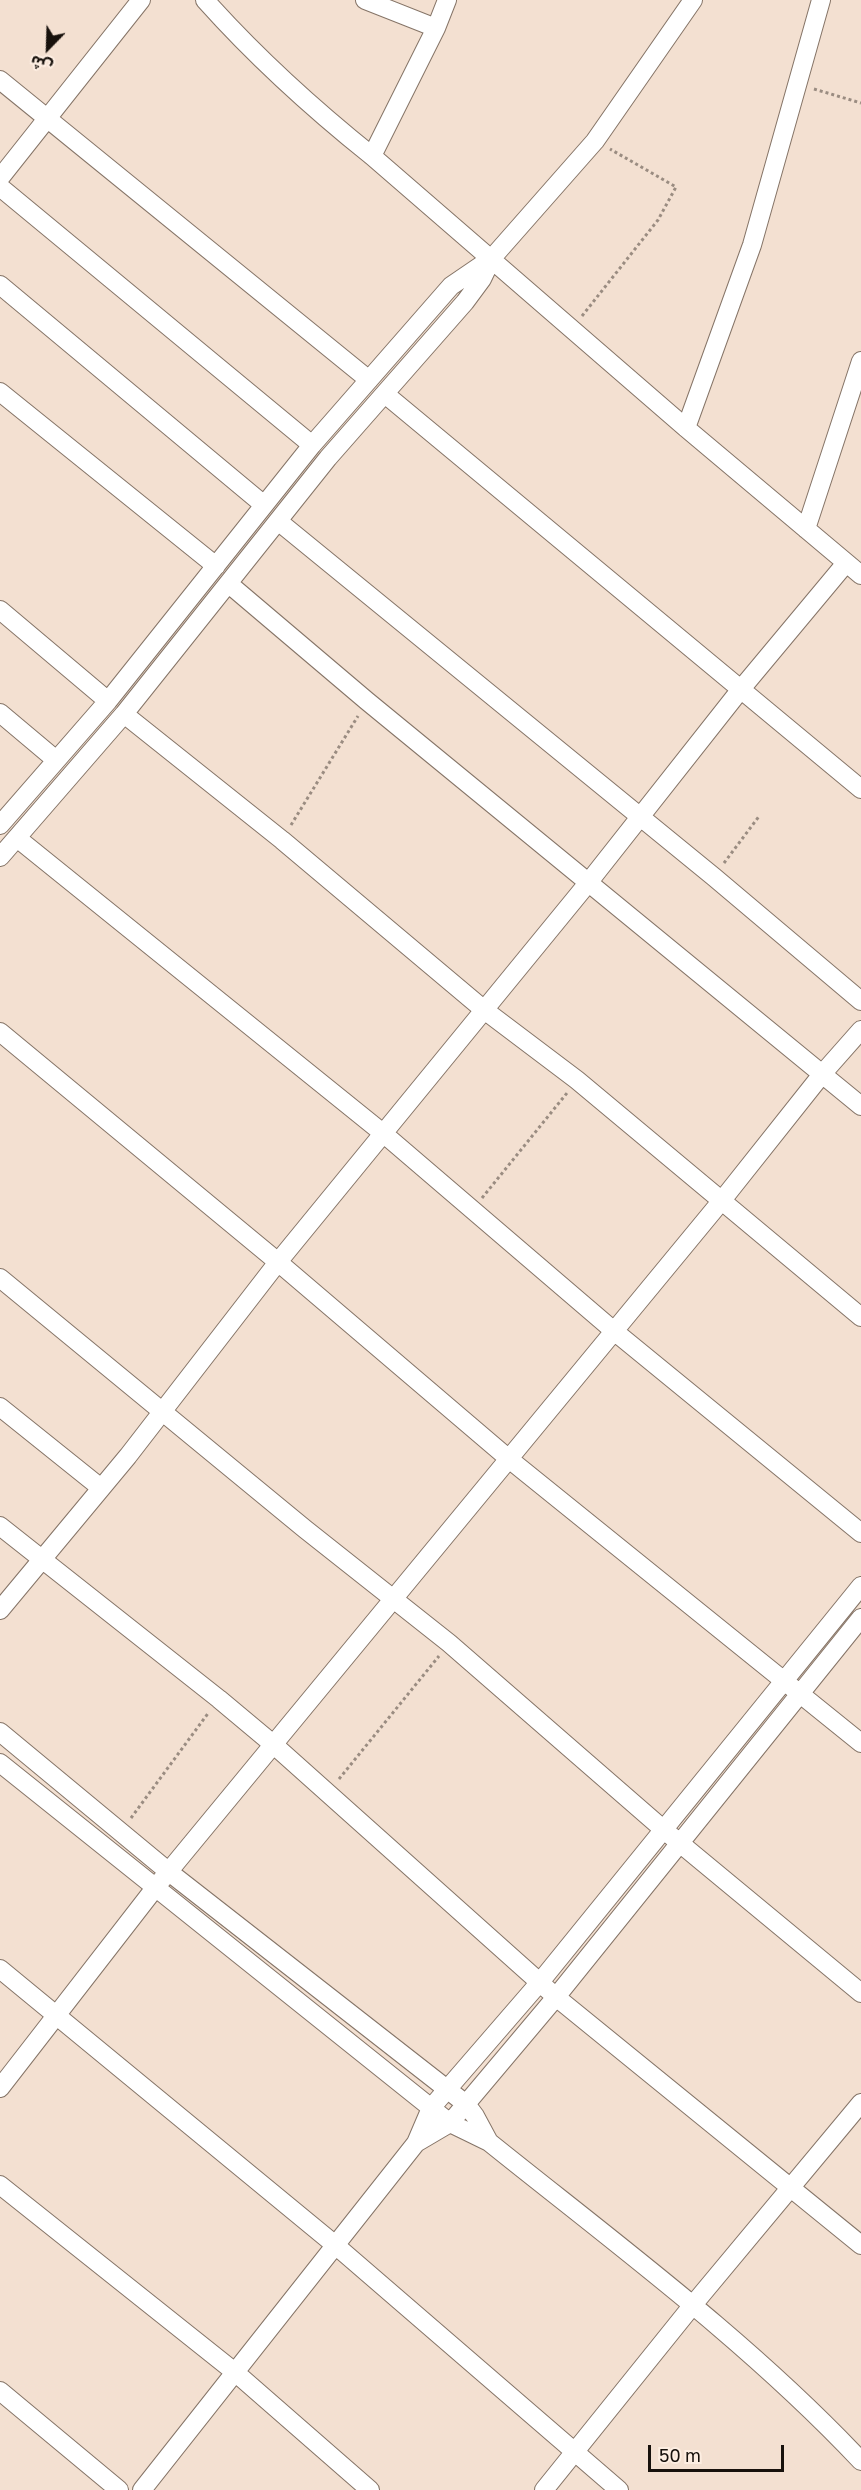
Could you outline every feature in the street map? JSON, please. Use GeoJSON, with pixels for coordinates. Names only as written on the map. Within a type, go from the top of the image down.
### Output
{"type":"FeatureCollection","features":[{"type":"Feature","properties":{"kind":"street"},"geometry":{"type":"LineString","coordinates":[[0,178],[46,117],[141,0]]}},
{"type":"Feature","properties":{"kind":"street"},"geometry":{"type":"LineString","coordinates":[[205,0],[276,75],[323,117],[492,258],[686,428],[861,575]]}},
{"type":"Feature","properties":{"kind":"street"},"geometry":{"type":"LineString","coordinates":[[365,0],[436,28]]}},
{"type":"Feature","properties":{"kind":"street"},"geometry":{"type":"LineString","coordinates":[[372,156],[436,28],[447,0]]}},
{"type":"Feature","properties":{"kind":"street"},"geometry":{"type":"LineString","coordinates":[[2,820],[108,701],[312,444],[451,286],[492,258],[595,141],[693,0]]}},
{"type":"Feature","properties":{"kind":"street"},"geometry":{"type":"LineString","coordinates":[[686,428],[752,245],[821,0]]}},
{"type":"Feature","properties":{"kind":"street"},"geometry":{"type":"LineString","coordinates":[[0,80],[369,380]]}},
{"type":"Feature","properties":{"kind":"street"},"geometry":{"type":"LineString","coordinates":[[0,187],[312,444]]}},
{"type":"Feature","properties":{"kind":"street"},"geometry":{"type":"LineString","coordinates":[[0,857],[123,714],[230,584],[328,458],[465,302],[482,279],[492,258]]}},
{"type":"Feature","properties":{"kind":"street"},"geometry":{"type":"LineString","coordinates":[[0,285],[264,505]]}},
{"type":"Feature","properties":{"kind":"street"},"geometry":{"type":"LineString","coordinates":[[806,530],[861,361]]}},
{"type":"Feature","properties":{"kind":"street"},"geometry":{"type":"LineString","coordinates":[[0,392],[216,566]]}},
{"type":"Feature","properties":{"kind":"street"},"geometry":{"type":"LineString","coordinates":[[384,394],[861,789]]}},
{"type":"Feature","properties":{"kind":"street"},"geometry":{"type":"LineString","coordinates":[[278,521],[714,877],[861,1001]]}},
{"type":"Feature","properties":{"kind":"street"},"geometry":{"type":"LineString","coordinates":[[0,1610],[161,1413],[278,1262],[588,883],[741,689],[846,562]]}},
{"type":"Feature","properties":{"kind":"street"},"geometry":{"type":"LineString","coordinates":[[230,584],[367,701],[861,1106]]}},
{"type":"Feature","properties":{"kind":"street"},"geometry":{"type":"LineString","coordinates":[[0,610],[108,701]]}},
{"type":"Feature","properties":{"kind":"street"},"geometry":{"type":"LineString","coordinates":[[175,618],[190,632]]}},
{"type":"Feature","properties":{"kind":"street"},"geometry":{"type":"LineString","coordinates":[[0,713],[56,760]]}},
{"type":"Feature","properties":{"kind":"street"},"geometry":{"type":"LineString","coordinates":[[123,714],[282,840],[483,1009],[577,1080],[723,1199],[861,1317]]}},
{"type":"Feature","properties":{"kind":"street"},"geometry":{"type":"LineString","coordinates":[[18,838],[384,1134],[614,1331],[861,1533]]}},
{"type":"Feature","properties":{"kind":"street"},"geometry":{"type":"LineString","coordinates":[[0,2088],[155,1888],[723,1199],[823,1073],[861,1030]]}},
{"type":"Feature","properties":{"kind":"street"},"geometry":{"type":"LineString","coordinates":[[0,1032],[278,1262],[509,1459],[861,1743]]}},
{"type":"Feature","properties":{"kind":"street"},"geometry":{"type":"LineString","coordinates":[[0,1278],[161,1413],[449,1642],[664,1830],[861,1993]]}},
{"type":"Feature","properties":{"kind":"street"},"geometry":{"type":"LineString","coordinates":[[0,1407],[101,1488]]}},
{"type":"Feature","properties":{"kind":"street"},"geometry":{"type":"LineString","coordinates":[[0,1526],[44,1558],[219,1699],[274,1745],[556,1997],[861,2245]]}},
{"type":"Feature","properties":{"kind":"street"},"geometry":{"type":"LineString","coordinates":[[142,2490],[416,2143],[431,2108],[540,1982],[861,1586]]}},
{"type":"Feature","properties":{"kind":"street"},"geometry":{"type":"LineString","coordinates":[[416,2143],[450,2123],[556,1997],[861,1618]]}},
{"type":"Feature","properties":{"kind":"street"},"geometry":{"type":"LineString","coordinates":[[0,1732],[169,1872],[466,2104],[489,2142]]}},
{"type":"Feature","properties":{"kind":"street"},"geometry":{"type":"LineString","coordinates":[[0,1763],[450,2123],[489,2142],[692,2306],[794,2392],[861,2461]]}},
{"type":"Feature","properties":{"kind":"street"},"geometry":{"type":"LineString","coordinates":[[0,1969],[334,2244],[619,2490]]}},
{"type":"Feature","properties":{"kind":"street"},"geometry":{"type":"LineString","coordinates":[[544,2490],[692,2306],[861,2103]]}},
{"type":"Feature","properties":{"kind":"street"},"geometry":{"type":"LineString","coordinates":[[0,2185],[236,2373],[369,2490]]}},
{"type":"Feature","properties":{"kind":"street"},"geometry":{"type":"LineString","coordinates":[[0,2391],[119,2490]]}},
{"type":"Feature","properties":{"kind":"path"},"geometry":{"type":"LineString","coordinates":[[799,84],[861,103]]}},
{"type":"Feature","properties":{"kind":"path"},"geometry":{"type":"LineString","coordinates":[[572,328],[658,220],[676,187],[595,141]]}},
{"type":"Feature","properties":{"kind":"path"},"geometry":{"type":"LineString","coordinates":[[282,840],[367,701]]}},
{"type":"Feature","properties":{"kind":"path"},"geometry":{"type":"LineString","coordinates":[[714,877],[760,815]]}},
{"type":"Feature","properties":{"kind":"path"},"geometry":{"type":"LineString","coordinates":[[472,1210],[577,1080]]}},
{"type":"Feature","properties":{"kind":"path"},"geometry":{"type":"LineString","coordinates":[[327,1793],[449,1642]]}},
{"type":"Feature","properties":{"kind":"path"},"geometry":{"type":"LineString","coordinates":[[122,1831],[219,1699]]}}]}
